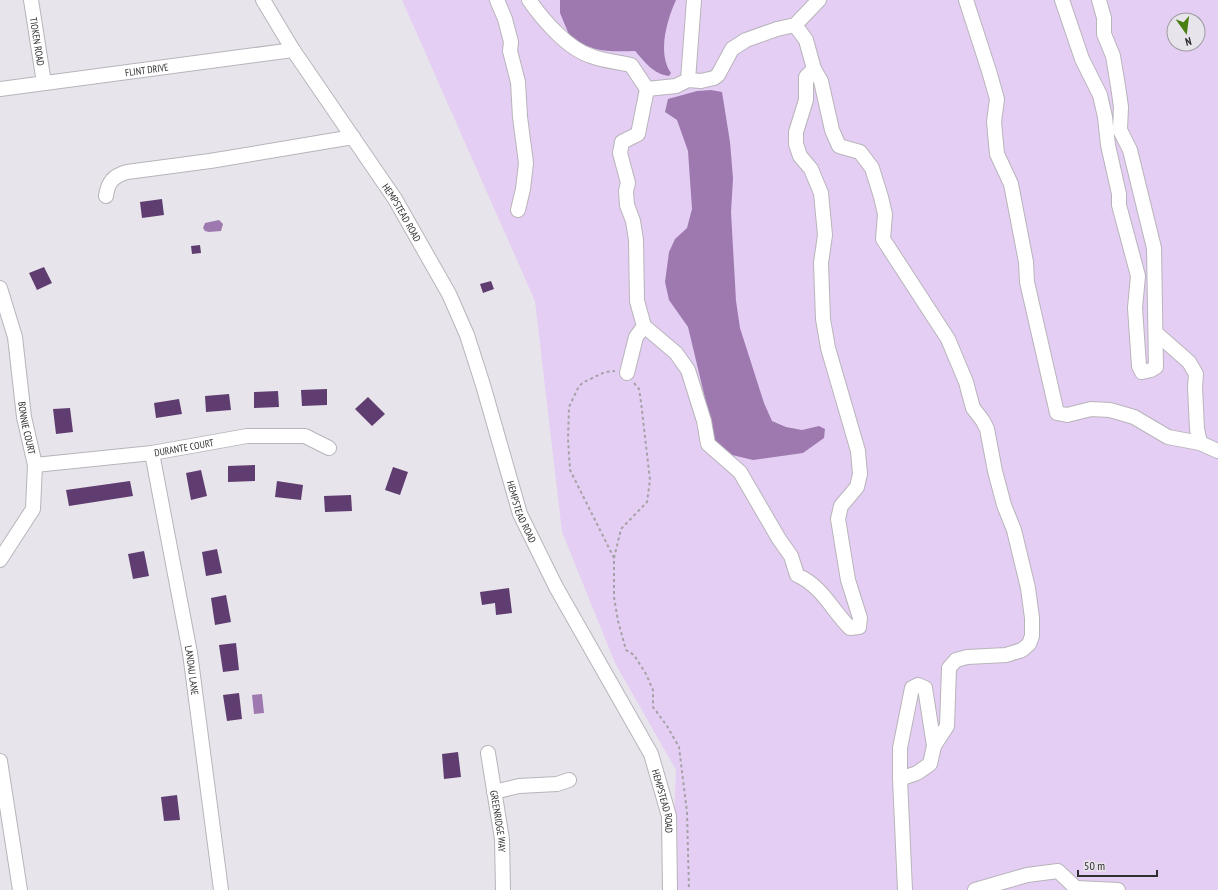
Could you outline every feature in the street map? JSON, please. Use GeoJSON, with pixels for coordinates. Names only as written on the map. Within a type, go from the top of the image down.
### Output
{"type":"FeatureCollection","features":[{"type":"Feature","properties":{"kind":"street","name":"TIOKEN ROAD"},"geometry":{"type":"LineString","coordinates":[[31,0],[44,83]]}},
{"type":"Feature","properties":{"kind":"street","name":"HEMPSTEAD ROAD"},"geometry":{"type":"LineString","coordinates":[[263,0],[293,50],[395,199],[449,294],[467,335],[520,514],[556,586],[651,754],[669,816],[670,890]]}},
{"type":"Feature","properties":{"kind":"street"},"geometry":{"type":"LineString","coordinates":[[497,0],[512,42],[510,51],[518,82],[520,117],[526,163],[523,189],[518,210]]}},
{"type":"Feature","properties":{"kind":"street"},"geometry":{"type":"LineString","coordinates":[[529,0],[539,14],[572,46],[591,56],[631,65],[647,89],[638,134],[622,142],[620,153],[628,183],[626,191],[627,205],[633,221],[636,240],[637,301],[644,326],[676,353],[688,370],[704,421],[708,444],[740,472],[779,539],[791,556],[797,575],[810,581],[821,592],[850,628],[858,627],[860,618],[848,580],[838,519],[841,506],[857,487],[860,474],[858,451],[828,348],[822,319],[821,263],[825,235],[821,193],[811,170],[800,156],[796,144],[796,132],[806,100],[806,77],[814,69]]}},
{"type":"Feature","properties":{"kind":"street"},"geometry":{"type":"LineString","coordinates":[[688,80],[694,0]]}},
{"type":"Feature","properties":{"kind":"street"},"geometry":{"type":"LineString","coordinates":[[647,89],[676,86],[688,80],[702,81],[714,78],[718,75],[732,48],[752,38],[777,29],[795,26],[819,0]]}},
{"type":"Feature","properties":{"kind":"street"},"geometry":{"type":"LineString","coordinates":[[966,0],[989,70],[997,100],[994,122],[997,154],[1011,184],[1026,262],[1026,282],[1058,413],[1067,415],[1091,409],[1110,410],[1134,417],[1168,436],[1200,443],[1218,451]]}},
{"type":"Feature","properties":{"kind":"street"},"geometry":{"type":"LineString","coordinates":[[1062,0],[1082,59],[1100,95],[1105,117],[1108,145],[1119,194],[1119,205],[1138,276],[1135,308],[1140,366],[1142,372],[1156,367],[1154,248],[1130,150],[1120,130],[1121,107],[1113,56],[1104,34],[1104,18],[1098,0]]}},
{"type":"Feature","properties":{"kind":"street"},"geometry":{"type":"LineString","coordinates":[[795,26],[806,40],[814,69],[820,82],[832,130],[839,146],[860,152],[872,168],[885,214],[883,238],[948,339],[966,382],[974,408],[987,429],[995,471],[1004,505],[1014,530],[1028,588],[1032,618],[1032,636],[1029,644],[1022,650],[1006,655],[967,657],[956,660],[949,668],[947,726],[934,746],[930,764],[917,773],[900,779]]}},
{"type":"Feature","properties":{"kind":"street","name":"FLINT DRIVE"},"geometry":{"type":"LineString","coordinates":[[0,89],[293,50]]}},
{"type":"Feature","properties":{"kind":"street"},"geometry":{"type":"LineString","coordinates":[[106,196],[110,180],[117,175],[127,172],[210,161],[353,137]]}},
{"type":"Feature","properties":{"kind":"street","name":"BONNIE COURT"},"geometry":{"type":"LineString","coordinates":[[0,288],[15,337],[24,417],[35,465],[33,509],[0,560]]}},
{"type":"Feature","properties":{"kind":"street"},"geometry":{"type":"LineString","coordinates":[[627,373],[636,337],[644,326]]}},
{"type":"Feature","properties":{"kind":"street"},"geometry":{"type":"LineString","coordinates":[[1156,333],[1190,362],[1196,374],[1195,387],[1197,428],[1200,443]]}},
{"type":"Feature","properties":{"kind":"street","name":"DURANTE COURT"},"geometry":{"type":"LineString","coordinates":[[35,465],[152,453],[247,436],[305,436],[329,448]]}},
{"type":"Feature","properties":{"kind":"street","name":"LANDAU LANE"},"geometry":{"type":"LineString","coordinates":[[152,453],[190,653],[225,889]]}},
{"type":"Feature","properties":{"kind":"street"},"geometry":{"type":"LineString","coordinates":[[905,890],[900,748],[912,688],[918,685],[925,688],[934,746]]}},
{"type":"Feature","properties":{"kind":"street","name":"GREENRIDGE WAY"},"geometry":{"type":"LineString","coordinates":[[488,753],[502,840],[503,890]]}},
{"type":"Feature","properties":{"kind":"street"},"geometry":{"type":"LineString","coordinates":[[0,761],[20,890]]}},
{"type":"Feature","properties":{"kind":"street"},"geometry":{"type":"LineString","coordinates":[[494,792],[519,786],[557,784],[569,780]]}},
{"type":"Feature","properties":{"kind":"street"},"geometry":{"type":"LineString","coordinates":[[975,890],[1027,875],[1058,871],[1076,888],[1118,890]]}},
{"type":"Feature","properties":{"kind":"path"},"geometry":{"type":"LineString","coordinates":[[614,558],[570,470],[568,439],[569,407],[579,386],[584,382],[604,372],[620,370],[627,373],[639,389],[650,480],[647,502],[621,529],[614,558],[614,597],[618,621],[626,650],[634,655],[646,674],[653,690],[653,707],[667,726],[679,747],[687,812],[689,890]]}},
{"type":"Feature","properties":{"kind":"shaded area"},"geometry":{"type":"Polygon","coordinates":[[[402,0],[1218,0],[1218,890],[671,890],[676,770],[615,663],[562,532],[535,301],[402,0]]]}},
{"type":"Feature","properties":{"kind":"shaded area"},"geometry":{"type":"Polygon","coordinates":[[[560,0],[676,0],[669,17],[664,46],[667,65],[671,73],[669,76],[658,73],[635,51],[601,50],[586,46],[570,37],[560,13],[560,0]]]}},
{"type":"Feature","properties":{"kind":"shaded area"},"geometry":{"type":"Polygon","coordinates":[[[711,90],[722,92],[730,142],[733,178],[731,212],[736,301],[740,328],[764,403],[772,421],[786,427],[802,430],[819,426],[825,429],[824,438],[803,453],[753,460],[732,455],[716,444],[688,327],[669,300],[665,282],[669,252],[675,239],[687,228],[692,209],[688,151],[677,120],[665,112],[668,99],[697,91],[711,90]]]}},
{"type":"Feature","properties":{"kind":"shaded area"},"geometry":{"type":"Polygon","coordinates":[[[219,220],[223,224],[221,231],[209,232],[205,231],[203,228],[205,223],[219,220]]]}},
{"type":"Feature","properties":{"kind":"shaded area"},"geometry":{"type":"Polygon","coordinates":[[[262,694],[264,713],[254,714],[252,695],[262,694]]]}},
{"type":"Feature","properties":{"kind":"building"},"geometry":{"type":"Polygon","coordinates":[[[162,199],[164,215],[142,218],[140,202],[162,199]]]}},
{"type":"Feature","properties":{"kind":"building"},"geometry":{"type":"Polygon","coordinates":[[[200,245],[201,253],[192,254],[191,246],[200,245]]]}},
{"type":"Feature","properties":{"kind":"building"},"geometry":{"type":"Polygon","coordinates":[[[44,267],[52,283],[37,290],[29,273],[44,267]]]}},
{"type":"Feature","properties":{"kind":"building"},"geometry":{"type":"Polygon","coordinates":[[[491,281],[494,289],[483,293],[480,284],[491,281]]]}},
{"type":"Feature","properties":{"kind":"building"},"geometry":{"type":"Polygon","coordinates":[[[327,389],[327,405],[302,406],[301,390],[327,389]]]}},
{"type":"Feature","properties":{"kind":"building"},"geometry":{"type":"Polygon","coordinates":[[[278,391],[279,407],[254,408],[254,392],[278,391]]]}},
{"type":"Feature","properties":{"kind":"building"},"geometry":{"type":"Polygon","coordinates":[[[229,394],[231,410],[206,412],[205,396],[229,394]]]}},
{"type":"Feature","properties":{"kind":"building"},"geometry":{"type":"Polygon","coordinates":[[[368,397],[385,414],[372,426],[355,409],[368,397]]]}},
{"type":"Feature","properties":{"kind":"building"},"geometry":{"type":"Polygon","coordinates":[[[179,399],[182,414],[156,418],[154,403],[179,399]]]}},
{"type":"Feature","properties":{"kind":"building"},"geometry":{"type":"Polygon","coordinates":[[[70,408],[73,432],[56,434],[53,409],[70,408]]]}},
{"type":"Feature","properties":{"kind":"building"},"geometry":{"type":"Polygon","coordinates":[[[255,465],[255,481],[228,482],[228,466],[255,465]]]}},
{"type":"Feature","properties":{"kind":"building"},"geometry":{"type":"Polygon","coordinates":[[[393,467],[408,472],[400,495],[385,490],[393,467]]]}},
{"type":"Feature","properties":{"kind":"building"},"geometry":{"type":"Polygon","coordinates":[[[201,470],[207,496],[191,500],[186,473],[201,470]]]}},
{"type":"Feature","properties":{"kind":"building"},"geometry":{"type":"Polygon","coordinates":[[[130,481],[133,496],[69,506],[66,490],[130,481]]]}},
{"type":"Feature","properties":{"kind":"building"},"geometry":{"type":"Polygon","coordinates":[[[277,481],[303,485],[301,500],[275,497],[277,481]]]}},
{"type":"Feature","properties":{"kind":"building"},"geometry":{"type":"Polygon","coordinates":[[[351,495],[352,511],[325,512],[324,496],[351,495]]]}},
{"type":"Feature","properties":{"kind":"building"},"geometry":{"type":"Polygon","coordinates":[[[217,549],[222,573],[206,576],[202,552],[217,549]]]}},
{"type":"Feature","properties":{"kind":"building"},"geometry":{"type":"Polygon","coordinates":[[[144,551],[149,576],[133,579],[128,554],[144,551]]]}},
{"type":"Feature","properties":{"kind":"building"},"geometry":{"type":"Polygon","coordinates":[[[509,588],[512,613],[496,615],[495,603],[482,605],[480,592],[509,588]]]}},
{"type":"Feature","properties":{"kind":"building"},"geometry":{"type":"Polygon","coordinates":[[[226,595],[231,622],[215,625],[211,598],[226,595]]]}},
{"type":"Feature","properties":{"kind":"building"},"geometry":{"type":"Polygon","coordinates":[[[236,643],[239,670],[223,672],[219,645],[236,643]]]}},
{"type":"Feature","properties":{"kind":"building"},"geometry":{"type":"Polygon","coordinates":[[[239,693],[242,719],[227,721],[223,695],[239,693]]]}},
{"type":"Feature","properties":{"kind":"building"},"geometry":{"type":"Polygon","coordinates":[[[458,752],[461,777],[444,779],[442,754],[458,752]]]}},
{"type":"Feature","properties":{"kind":"building"},"geometry":{"type":"Polygon","coordinates":[[[177,795],[180,820],[164,821],[161,797],[177,795]]]}}]}
